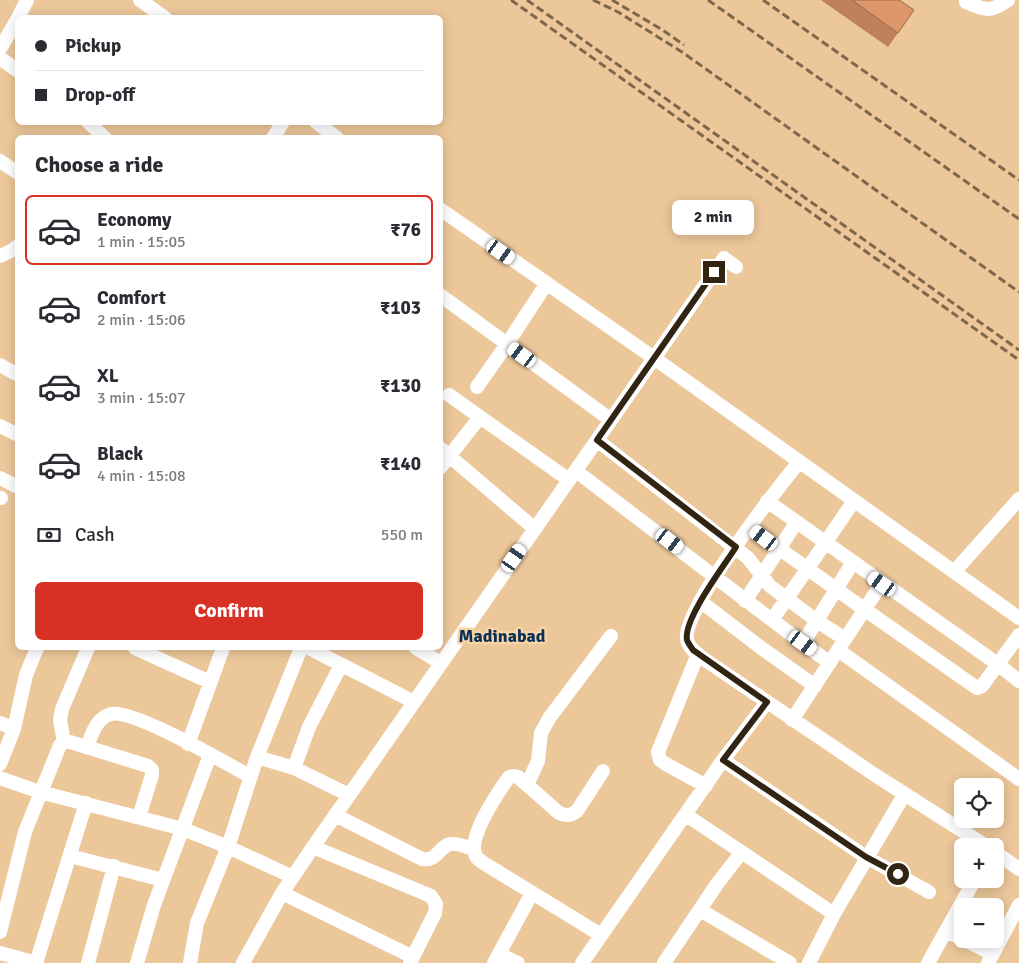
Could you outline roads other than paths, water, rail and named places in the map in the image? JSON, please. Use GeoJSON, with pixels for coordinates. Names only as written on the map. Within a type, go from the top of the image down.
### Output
{"type":"FeatureCollection","features":[{"type":"Feature","properties":{"kind":"street"},"geometry":{"type":"LineString","coordinates":[[20,15],[28,0]]}},
{"type":"Feature","properties":{"kind":"street"},"geometry":{"type":"LineString","coordinates":[[140,0],[161,15]]}},
{"type":"Feature","properties":{"kind":"street"},"geometry":{"type":"LineString","coordinates":[[966,2],[982,9],[998,8],[1008,0]]}},
{"type":"Feature","properties":{"kind":"street"},"geometry":{"type":"LineString","coordinates":[[0,49],[15,23]]}},
{"type":"Feature","properties":{"kind":"street"},"geometry":{"type":"LineString","coordinates":[[0,58],[15,69]]}},
{"type":"Feature","properties":{"kind":"street"},"geometry":{"type":"LineString","coordinates":[[91,125],[102,135]]}},
{"type":"Feature","properties":{"kind":"street"},"geometry":{"type":"LineString","coordinates":[[320,125],[333,135]]}},
{"type":"Feature","properties":{"kind":"street"},"geometry":{"type":"LineString","coordinates":[[0,161],[15,170]]}},
{"type":"Feature","properties":{"kind":"street"},"geometry":{"type":"LineString","coordinates":[[443,211],[654,358],[1019,618]]}},
{"type":"Feature","properties":{"kind":"street"},"geometry":{"type":"LineString","coordinates":[[0,256],[15,248]]}},
{"type":"Feature","properties":{"kind":"street"},"geometry":{"type":"LineString","coordinates":[[243,963],[282,893],[313,847],[724,258],[736,267]]}},
{"type":"Feature","properties":{"kind":"street"},"geometry":{"type":"LineString","coordinates":[[476,387],[547,284]]}},
{"type":"Feature","properties":{"kind":"street"},"geometry":{"type":"LineString","coordinates":[[443,297],[611,420]]}},
{"type":"Feature","properties":{"kind":"street"},"geometry":{"type":"LineString","coordinates":[[0,365],[15,373]]}},
{"type":"Feature","properties":{"kind":"street"},"geometry":{"type":"LineString","coordinates":[[449,395],[480,417],[572,475],[716,577],[830,663]]}},
{"type":"Feature","properties":{"kind":"street"},"geometry":{"type":"LineString","coordinates":[[480,417],[444,452],[535,529]]}},
{"type":"Feature","properties":{"kind":"street"},"geometry":{"type":"LineString","coordinates":[[0,426],[15,434]]}},
{"type":"Feature","properties":{"kind":"street"},"geometry":{"type":"LineString","coordinates":[[597,440],[736,547],[748,558],[770,586],[817,621],[842,644],[1019,779]]}},
{"type":"Feature","properties":{"kind":"street"},"geometry":{"type":"LineString","coordinates":[[799,462],[749,526],[700,601],[688,629],[687,641],[698,654],[792,720],[904,795],[973,838]]}},
{"type":"Feature","properties":{"kind":"street"},"geometry":{"type":"LineString","coordinates":[[0,478],[15,486]]}},
{"type":"Feature","properties":{"kind":"street"},"geometry":{"type":"LineString","coordinates":[[954,572],[1019,499]]}},
{"type":"Feature","properties":{"kind":"street"},"geometry":{"type":"LineString","coordinates":[[772,620],[854,501]]}},
{"type":"Feature","properties":{"kind":"street"},"geometry":{"type":"LineString","coordinates":[[767,502],[1019,681]]}},
{"type":"Feature","properties":{"kind":"street"},"geometry":{"type":"LineString","coordinates":[[745,600],[796,523]]}},
{"type":"Feature","properties":{"kind":"street"},"geometry":{"type":"LineString","coordinates":[[749,526],[864,610],[978,688],[982,686],[999,665],[1019,635]]}},
{"type":"Feature","properties":{"kind":"street"},"geometry":{"type":"LineString","coordinates":[[803,643],[853,562]]}},
{"type":"Feature","properties":{"kind":"street"},"geometry":{"type":"LineString","coordinates":[[792,720],[882,584]]}},
{"type":"Feature","properties":{"kind":"street"},"geometry":{"type":"LineString","coordinates":[[700,601],[815,686]]}},
{"type":"Feature","properties":{"kind":"street"},"geometry":{"type":"LineString","coordinates":[[527,785],[538,760],[541,733],[550,717],[611,636]]}},
{"type":"Feature","properties":{"kind":"street"},"geometry":{"type":"LineString","coordinates":[[0,764],[14,729],[26,675],[36,650]]}},
{"type":"Feature","properties":{"kind":"street"},"geometry":{"type":"LineString","coordinates":[[64,742],[60,720],[62,709],[87,650]]}},
{"type":"Feature","properties":{"kind":"street"},"geometry":{"type":"LineString","coordinates":[[139,650],[210,682]]}},
{"type":"Feature","properties":{"kind":"street"},"geometry":{"type":"LineString","coordinates":[[188,744],[222,650]]}},
{"type":"Feature","properties":{"kind":"street"},"geometry":{"type":"LineString","coordinates":[[190,963],[197,923],[228,846],[257,757],[300,650]]}},
{"type":"Feature","properties":{"kind":"street"},"geometry":{"type":"LineString","coordinates":[[313,650],[414,702]]}},
{"type":"Feature","properties":{"kind":"street"},"geometry":{"type":"LineString","coordinates":[[419,650],[441,663]]}},
{"type":"Feature","properties":{"kind":"street"},"geometry":{"type":"LineString","coordinates":[[698,654],[658,752],[660,760],[706,786]]}},
{"type":"Feature","properties":{"kind":"street"},"geometry":{"type":"LineString","coordinates":[[294,768],[313,719],[342,665]]}},
{"type":"Feature","properties":{"kind":"street"},"geometry":{"type":"LineString","coordinates":[[582,963],[723,760],[767,702]]}},
{"type":"Feature","properties":{"kind":"street"},"geometry":{"type":"LineString","coordinates":[[87,747],[94,728],[100,720],[111,714],[121,714],[154,726],[252,777]]}},
{"type":"Feature","properties":{"kind":"street"},"geometry":{"type":"LineString","coordinates":[[0,723],[14,729]]}},
{"type":"Feature","properties":{"kind":"street"},"geometry":{"type":"LineString","coordinates":[[64,742],[87,747],[148,766],[152,770],[152,775],[139,817]]}},
{"type":"Feature","properties":{"kind":"street"},"geometry":{"type":"LineString","coordinates":[[0,932],[25,832],[60,745],[64,742]]}},
{"type":"Feature","properties":{"kind":"street"},"geometry":{"type":"LineString","coordinates":[[137,963],[154,905],[184,829],[210,755]]}},
{"type":"Feature","properties":{"kind":"street"},"geometry":{"type":"LineString","coordinates":[[257,757],[294,768],[349,795]]}},
{"type":"Feature","properties":{"kind":"street"},"geometry":{"type":"LineString","coordinates":[[723,760],[866,857],[929,892]]}},
{"type":"Feature","properties":{"kind":"street"},"geometry":{"type":"LineString","coordinates":[[601,935],[482,862],[475,856],[474,849],[484,817],[492,801],[509,778],[518,777],[559,813],[566,816],[577,812],[603,771]]}},
{"type":"Feature","properties":{"kind":"street"},"geometry":{"type":"LineString","coordinates":[[0,778],[40,792],[184,829],[228,846],[293,877]]}},
{"type":"Feature","properties":{"kind":"street"},"geometry":{"type":"LineString","coordinates":[[809,963],[866,857],[904,795]]}},
{"type":"Feature","properties":{"kind":"street"},"geometry":{"type":"LineString","coordinates":[[0,953],[37,963],[86,803]]}},
{"type":"Feature","properties":{"kind":"street"},"geometry":{"type":"LineString","coordinates":[[335,815],[422,859],[429,860],[435,857],[447,845],[453,844],[474,849]]}},
{"type":"Feature","properties":{"kind":"street"},"geometry":{"type":"LineString","coordinates":[[686,815],[834,914]]}},
{"type":"Feature","properties":{"kind":"street"},"geometry":{"type":"LineString","coordinates":[[282,893],[412,960],[435,913],[436,904],[431,896],[313,847]]}},
{"type":"Feature","properties":{"kind":"street"},"geometry":{"type":"LineString","coordinates":[[664,963],[717,884],[741,853]]}},
{"type":"Feature","properties":{"kind":"street"},"geometry":{"type":"LineString","coordinates":[[70,856],[163,880]]}},
{"type":"Feature","properties":{"kind":"street"},"geometry":{"type":"LineString","coordinates":[[1004,858],[1019,869]]}},
{"type":"Feature","properties":{"kind":"street"},"geometry":{"type":"LineString","coordinates":[[88,963],[114,866]]}},
{"type":"Feature","properties":{"kind":"street"},"geometry":{"type":"LineString","coordinates":[[928,963],[970,888]]}},
{"type":"Feature","properties":{"kind":"street"},"geometry":{"type":"LineString","coordinates":[[518,963],[496,959],[532,893]]}},
{"type":"Feature","properties":{"kind":"street"},"geometry":{"type":"LineString","coordinates":[[946,931],[991,958],[1019,905]]}},
{"type":"Feature","properties":{"kind":"street"},"geometry":{"type":"LineString","coordinates":[[700,910],[790,963]]}},
{"type":"Feature","properties":{"kind":"railway"},"geometry":{"type":"LineString","coordinates":[[511,0],[1019,360]]}},
{"type":"Feature","properties":{"kind":"railway"},"geometry":{"type":"LineString","coordinates":[[527,0],[1019,350]]}},
{"type":"Feature","properties":{"kind":"railway"},"geometry":{"type":"LineString","coordinates":[[593,0],[618,12],[682,52],[1019,292]]}},
{"type":"Feature","properties":{"kind":"railway"},"geometry":{"type":"LineString","coordinates":[[612,0],[684,45]]}},
{"type":"Feature","properties":{"kind":"railway"},"geometry":{"type":"LineString","coordinates":[[708,0],[1019,219]]}},
{"type":"Feature","properties":{"kind":"railway"},"geometry":{"type":"LineString","coordinates":[[763,0],[1019,180]]}},
{"type":"Feature","properties":{"kind":"district","name":"Madinabad"},"geometry":{"type":"Point","coordinates":[502,636]}}]}
